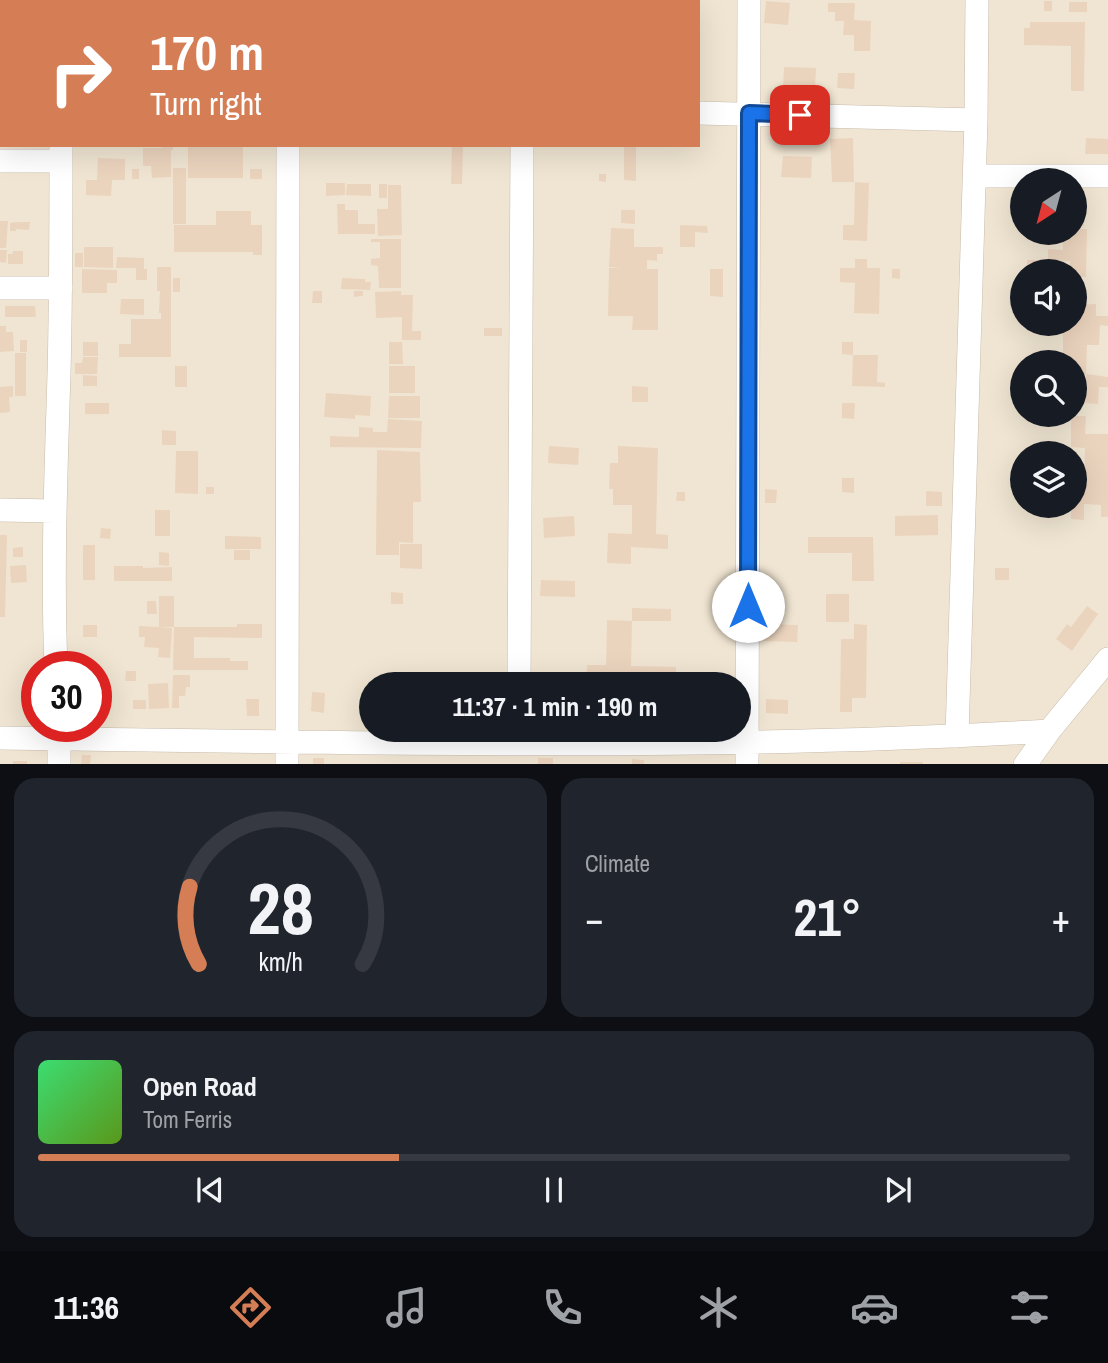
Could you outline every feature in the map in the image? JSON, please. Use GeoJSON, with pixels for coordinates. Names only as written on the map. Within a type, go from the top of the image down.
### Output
{"type":"FeatureCollection","features":[{"type":"Feature","properties":{"kind":"street"},"geometry":{"type":"LineString","coordinates":[[747,754],[749,0]]}},
{"type":"Feature","properties":{"kind":"street"},"geometry":{"type":"LineString","coordinates":[[957,736],[975,176],[977,0]]}},
{"type":"Feature","properties":{"kind":"street"},"geometry":{"type":"LineString","coordinates":[[700,113],[976,120]]}},
{"type":"Feature","properties":{"kind":"street"},"geometry":{"type":"LineString","coordinates":[[287,753],[288,147]]}},
{"type":"Feature","properties":{"kind":"street"},"geometry":{"type":"LineString","coordinates":[[520,672],[522,147]]}},
{"type":"Feature","properties":{"kind":"street"},"geometry":{"type":"LineString","coordinates":[[0,161],[61,153],[55,651]]}},
{"type":"Feature","properties":{"kind":"street"},"geometry":{"type":"LineString","coordinates":[[975,176],[1108,176]]}},
{"type":"Feature","properties":{"kind":"street"},"geometry":{"type":"LineString","coordinates":[[0,288],[61,288]]}},
{"type":"Feature","properties":{"kind":"street"},"geometry":{"type":"LineString","coordinates":[[0,510],[55,511]]}},
{"type":"Feature","properties":{"kind":"street"},"geometry":{"type":"LineString","coordinates":[[1026,764],[1108,659]]}},
{"type":"Feature","properties":{"kind":"street"},"geometry":{"type":"LineString","coordinates":[[112,738],[287,753],[519,746],[747,754],[1049,731]]}},
{"type":"Feature","properties":{"kind":"street"},"geometry":{"type":"LineString","coordinates":[[0,738],[21,736]]}},
{"type":"Feature","properties":{"kind":"street"},"geometry":{"type":"LineString","coordinates":[[59,764],[60,742]]}},
{"type":"Feature","properties":{"kind":"shaded area"},"geometry":{"type":"Polygon","coordinates":[[[700,0],[1108,0],[1108,764],[0,764],[0,147],[700,147],[700,0]]]}},
{"type":"Feature","properties":{"kind":"building"},"geometry":{"type":"Polygon","coordinates":[[[766,1],[790,3],[788,25],[764,23],[766,1]]]}},
{"type":"Feature","properties":{"kind":"building"},"geometry":{"type":"Polygon","coordinates":[[[1044,1],[1052,1],[1052,11],[1044,11],[1044,1]]]}},
{"type":"Feature","properties":{"kind":"building"},"geometry":{"type":"Polygon","coordinates":[[[1069,2],[1087,2],[1087,12],[1069,12],[1069,2]]]}},
{"type":"Feature","properties":{"kind":"building"},"geometry":{"type":"Polygon","coordinates":[[[828,3],[855,3],[854,20],[871,21],[870,51],[854,51],[854,35],[843,35],[844,21],[835,21],[835,12],[828,12],[828,3]]]}},
{"type":"Feature","properties":{"kind":"building"},"geometry":{"type":"Polygon","coordinates":[[[1030,22],[1085,22],[1084,91],[1071,91],[1071,46],[1024,45],[1024,28],[1030,28],[1030,22]]]}},
{"type":"Feature","properties":{"kind":"building"},"geometry":{"type":"Polygon","coordinates":[[[784,67],[816,68],[815,88],[783,87],[784,67]]]}},
{"type":"Feature","properties":{"kind":"building"},"geometry":{"type":"Polygon","coordinates":[[[838,73],[855,73],[854,89],[837,88],[838,73]]]}},
{"type":"Feature","properties":{"kind":"building"},"geometry":{"type":"Polygon","coordinates":[[[812,134],[812,142],[805,142],[805,135],[812,134]]]}},
{"type":"Feature","properties":{"kind":"building"},"geometry":{"type":"Polygon","coordinates":[[[784,135],[791,135],[791,143],[784,143],[784,135]]]}},
{"type":"Feature","properties":{"kind":"building"},"geometry":{"type":"Polygon","coordinates":[[[853,138],[854,182],[832,182],[830,139],[853,138]]]}},
{"type":"Feature","properties":{"kind":"building"},"geometry":{"type":"Polygon","coordinates":[[[1086,138],[1108,139],[1108,154],[1085,154],[1086,138]]]}},
{"type":"Feature","properties":{"kind":"building"},"geometry":{"type":"Polygon","coordinates":[[[173,147],[171,177],[152,178],[151,166],[143,166],[143,148],[173,147]]]}},
{"type":"Feature","properties":{"kind":"building"},"geometry":{"type":"Polygon","coordinates":[[[188,147],[243,147],[243,178],[188,178],[188,147]]]}},
{"type":"Feature","properties":{"kind":"building"},"geometry":{"type":"Polygon","coordinates":[[[452,147],[463,147],[462,184],[451,184],[452,147]]]}},
{"type":"Feature","properties":{"kind":"building"},"geometry":{"type":"Polygon","coordinates":[[[624,147],[636,147],[636,181],[624,180],[624,147]]]}},
{"type":"Feature","properties":{"kind":"building"},"geometry":{"type":"Polygon","coordinates":[[[783,156],[812,157],[811,178],[781,177],[783,156]]]}},
{"type":"Feature","properties":{"kind":"building"},"geometry":{"type":"Polygon","coordinates":[[[98,158],[125,159],[125,180],[112,180],[111,196],[86,195],[86,180],[97,180],[98,158]]]}},
{"type":"Feature","properties":{"kind":"building"},"geometry":{"type":"Polygon","coordinates":[[[173,168],[186,168],[186,224],[173,224],[173,168]]]}},
{"type":"Feature","properties":{"kind":"building"},"geometry":{"type":"Polygon","coordinates":[[[132,169],[139,169],[139,179],[132,179],[132,169]]]}},
{"type":"Feature","properties":{"kind":"building"},"geometry":{"type":"Polygon","coordinates":[[[250,169],[262,169],[262,179],[250,179],[250,169]]]}},
{"type":"Feature","properties":{"kind":"building"},"geometry":{"type":"Polygon","coordinates":[[[599,174],[606,174],[606,182],[599,181],[599,174]]]}},
{"type":"Feature","properties":{"kind":"building"},"geometry":{"type":"Polygon","coordinates":[[[855,182],[869,183],[867,241],[843,240],[843,225],[854,225],[855,182]]]}},
{"type":"Feature","properties":{"kind":"building"},"geometry":{"type":"Polygon","coordinates":[[[326,183],[345,183],[345,195],[326,196],[326,183]]]}},
{"type":"Feature","properties":{"kind":"building"},"geometry":{"type":"Polygon","coordinates":[[[347,184],[371,184],[371,196],[346,195],[347,184]]]}},
{"type":"Feature","properties":{"kind":"building"},"geometry":{"type":"Polygon","coordinates":[[[379,184],[387,184],[387,198],[379,198],[379,184]]]}},
{"type":"Feature","properties":{"kind":"building"},"geometry":{"type":"Polygon","coordinates":[[[388,185],[401,185],[402,235],[378,236],[377,209],[388,209],[388,185]]]}},
{"type":"Feature","properties":{"kind":"building"},"geometry":{"type":"Polygon","coordinates":[[[337,204],[345,204],[345,210],[358,210],[358,224],[375,224],[375,234],[338,234],[337,204]]]}},
{"type":"Feature","properties":{"kind":"building"},"geometry":{"type":"Polygon","coordinates":[[[621,210],[635,210],[635,224],[621,223],[621,210]]]}},
{"type":"Feature","properties":{"kind":"building"},"geometry":{"type":"Polygon","coordinates":[[[216,211],[251,211],[251,225],[262,225],[262,255],[253,255],[253,252],[174,252],[174,225],[216,225],[216,211]]]}},
{"type":"Feature","properties":{"kind":"building"},"geometry":{"type":"Polygon","coordinates":[[[0,221],[8,221],[6,248],[0,248],[0,221]]]}},
{"type":"Feature","properties":{"kind":"building"},"geometry":{"type":"Polygon","coordinates":[[[30,222],[29,230],[10,231],[10,223],[30,222]]]}},
{"type":"Feature","properties":{"kind":"building"},"geometry":{"type":"Polygon","coordinates":[[[680,225],[707,226],[708,233],[695,232],[695,247],[680,247],[680,225]]]}},
{"type":"Feature","properties":{"kind":"building"},"geometry":{"type":"Polygon","coordinates":[[[611,228],[634,229],[634,247],[663,247],[663,254],[657,254],[657,261],[647,260],[647,269],[658,269],[658,330],[632,330],[633,316],[608,316],[609,268],[622,268],[609,267],[611,228]]]}},
{"type":"Feature","properties":{"kind":"building"},"geometry":{"type":"Polygon","coordinates":[[[371,239],[401,239],[401,288],[379,288],[378,266],[371,265],[371,259],[380,258],[380,242],[371,242],[371,239]]]}},
{"type":"Feature","properties":{"kind":"building"},"geometry":{"type":"Polygon","coordinates":[[[1063,245],[1087,245],[1086,259],[1048,259],[1048,249],[1063,250],[1063,245]]]}},
{"type":"Feature","properties":{"kind":"building"},"geometry":{"type":"Polygon","coordinates":[[[84,247],[113,247],[113,268],[84,267],[84,247]]]}},
{"type":"Feature","properties":{"kind":"building"},"geometry":{"type":"Polygon","coordinates":[[[0,250],[7,250],[6,263],[0,262],[0,250]]]}},
{"type":"Feature","properties":{"kind":"building"},"geometry":{"type":"Polygon","coordinates":[[[13,251],[23,251],[23,264],[8,264],[8,254],[13,254],[13,251]]]}},
{"type":"Feature","properties":{"kind":"building"},"geometry":{"type":"Polygon","coordinates":[[[75,253],[83,253],[83,267],[75,267],[75,253]]]}},
{"type":"Feature","properties":{"kind":"building"},"geometry":{"type":"Polygon","coordinates":[[[117,257],[144,258],[147,280],[136,280],[136,268],[116,268],[117,257]]]}},
{"type":"Feature","properties":{"kind":"building"},"geometry":{"type":"Polygon","coordinates":[[[855,259],[867,259],[867,268],[880,268],[879,314],[854,313],[855,283],[840,282],[840,268],[855,268],[855,259]]]}},
{"type":"Feature","properties":{"kind":"building"},"geometry":{"type":"Polygon","coordinates":[[[157,267],[171,267],[171,357],[119,357],[119,344],[131,344],[131,319],[161,319],[157,267]]]}},
{"type":"Feature","properties":{"kind":"building"},"geometry":{"type":"Polygon","coordinates":[[[82,269],[117,270],[117,283],[107,283],[107,293],[82,293],[82,269]]]}},
{"type":"Feature","properties":{"kind":"building"},"geometry":{"type":"Polygon","coordinates":[[[710,269],[723,269],[723,297],[710,296],[710,269]]]}},
{"type":"Feature","properties":{"kind":"building"},"geometry":{"type":"Polygon","coordinates":[[[892,269],[900,269],[900,279],[892,278],[892,269]]]}},
{"type":"Feature","properties":{"kind":"building"},"geometry":{"type":"Polygon","coordinates":[[[173,278],[180,278],[180,292],[173,292],[173,278]]]}},
{"type":"Feature","properties":{"kind":"building"},"geometry":{"type":"Polygon","coordinates":[[[342,278],[365,279],[365,282],[371,282],[370,290],[341,289],[342,278]]]}},
{"type":"Feature","properties":{"kind":"building"},"geometry":{"type":"Polygon","coordinates":[[[313,291],[322,291],[322,303],[312,303],[313,291]]]}},
{"type":"Feature","properties":{"kind":"building"},"geometry":{"type":"Polygon","coordinates":[[[354,291],[363,291],[363,296],[354,297],[354,291]]]}},
{"type":"Feature","properties":{"kind":"building"},"geometry":{"type":"Polygon","coordinates":[[[401,291],[401,295],[413,295],[412,331],[421,331],[421,340],[402,340],[402,317],[376,318],[375,292],[401,291]]]}},
{"type":"Feature","properties":{"kind":"building"},"geometry":{"type":"Polygon","coordinates":[[[121,299],[144,299],[144,315],[120,314],[121,299]]]}},
{"type":"Feature","properties":{"kind":"building"},"geometry":{"type":"Polygon","coordinates":[[[1087,304],[1096,304],[1096,316],[1108,316],[1108,326],[1100,325],[1099,345],[1087,345],[1087,350],[1063,350],[1063,336],[1087,336],[1087,304]]]}},
{"type":"Feature","properties":{"kind":"building"},"geometry":{"type":"Polygon","coordinates":[[[5,306],[35,306],[36,317],[5,317],[5,306]]]}},
{"type":"Feature","properties":{"kind":"building"},"geometry":{"type":"Polygon","coordinates":[[[0,326],[6,326],[6,332],[13,332],[14,351],[0,352],[0,326]]]}},
{"type":"Feature","properties":{"kind":"building"},"geometry":{"type":"Polygon","coordinates":[[[484,328],[502,328],[502,336],[484,336],[484,328]]]}},
{"type":"Feature","properties":{"kind":"building"},"geometry":{"type":"Polygon","coordinates":[[[20,340],[27,340],[27,352],[20,352],[20,340]]]}},
{"type":"Feature","properties":{"kind":"building"},"geometry":{"type":"Polygon","coordinates":[[[83,342],[98,342],[98,356],[83,356],[83,342]]]}},
{"type":"Feature","properties":{"kind":"building"},"geometry":{"type":"Polygon","coordinates":[[[389,342],[402,342],[403,364],[389,364],[389,342]]]}},
{"type":"Feature","properties":{"kind":"building"},"geometry":{"type":"Polygon","coordinates":[[[842,342],[853,342],[853,355],[842,354],[842,342]]]}},
{"type":"Feature","properties":{"kind":"building"},"geometry":{"type":"Polygon","coordinates":[[[15,353],[26,353],[26,396],[15,396],[15,353]]]}},
{"type":"Feature","properties":{"kind":"building"},"geometry":{"type":"Polygon","coordinates":[[[853,355],[878,355],[877,382],[885,383],[885,387],[852,386],[853,355]]]}},
{"type":"Feature","properties":{"kind":"building"},"geometry":{"type":"Polygon","coordinates":[[[83,357],[98,357],[97,374],[75,374],[75,363],[82,363],[83,357]]]}},
{"type":"Feature","properties":{"kind":"building"},"geometry":{"type":"Polygon","coordinates":[[[175,366],[187,366],[187,387],[175,387],[175,366]]]}},
{"type":"Feature","properties":{"kind":"building"},"geometry":{"type":"Polygon","coordinates":[[[389,366],[415,366],[415,393],[389,393],[389,366]]]}},
{"type":"Feature","properties":{"kind":"building"},"geometry":{"type":"Polygon","coordinates":[[[1087,374],[1108,377],[1108,387],[1099,387],[1098,404],[1087,403],[1087,374]]]}},
{"type":"Feature","properties":{"kind":"building"},"geometry":{"type":"Polygon","coordinates":[[[83,375],[97,376],[97,386],[83,386],[83,375]]]}},
{"type":"Feature","properties":{"kind":"building"},"geometry":{"type":"Polygon","coordinates":[[[13,386],[13,397],[9,397],[10,412],[0,413],[0,387],[13,386]]]}},
{"type":"Feature","properties":{"kind":"building"},"geometry":{"type":"Polygon","coordinates":[[[632,386],[648,387],[648,402],[632,402],[632,386]]]}},
{"type":"Feature","properties":{"kind":"building"},"geometry":{"type":"Polygon","coordinates":[[[326,393],[371,396],[370,416],[355,415],[355,419],[324,417],[326,393]]]}},
{"type":"Feature","properties":{"kind":"building"},"geometry":{"type":"Polygon","coordinates":[[[389,396],[420,396],[420,418],[388,418],[389,396]]]}},
{"type":"Feature","properties":{"kind":"building"},"geometry":{"type":"Polygon","coordinates":[[[85,403],[109,403],[109,414],[85,414],[85,403]]]}},
{"type":"Feature","properties":{"kind":"building"},"geometry":{"type":"Polygon","coordinates":[[[842,403],[855,403],[854,419],[842,418],[842,403]]]}},
{"type":"Feature","properties":{"kind":"building"},"geometry":{"type":"Polygon","coordinates":[[[388,419],[422,421],[421,448],[330,447],[330,436],[359,437],[359,427],[373,428],[373,432],[387,432],[388,419]]]}},
{"type":"Feature","properties":{"kind":"building"},"geometry":{"type":"Polygon","coordinates":[[[1071,427],[1085,427],[1085,434],[1108,434],[1108,517],[1101,517],[1101,505],[1087,504],[1087,441],[1071,441],[1071,427]]]}},
{"type":"Feature","properties":{"kind":"building"},"geometry":{"type":"Polygon","coordinates":[[[162,430],[176,431],[176,445],[162,445],[162,430]]]}},
{"type":"Feature","properties":{"kind":"building"},"geometry":{"type":"Polygon","coordinates":[[[549,446],[579,448],[578,465],[548,463],[549,446]]]}},
{"type":"Feature","properties":{"kind":"building"},"geometry":{"type":"Polygon","coordinates":[[[618,446],[658,448],[656,534],[668,535],[668,549],[631,547],[631,564],[607,563],[608,533],[632,534],[632,505],[613,505],[613,489],[609,489],[610,463],[618,463],[618,446]]]}},
{"type":"Feature","properties":{"kind":"building"},"geometry":{"type":"Polygon","coordinates":[[[377,450],[420,452],[421,502],[413,502],[413,543],[399,542],[399,555],[376,555],[377,450]]]}},
{"type":"Feature","properties":{"kind":"building"},"geometry":{"type":"Polygon","coordinates":[[[176,451],[198,451],[198,494],[175,493],[176,451]]]}},
{"type":"Feature","properties":{"kind":"building"},"geometry":{"type":"Polygon","coordinates":[[[842,478],[854,478],[854,493],[842,492],[842,478]]]}},
{"type":"Feature","properties":{"kind":"building"},"geometry":{"type":"Polygon","coordinates":[[[206,487],[214,487],[214,494],[206,494],[206,487]]]}},
{"type":"Feature","properties":{"kind":"building"},"geometry":{"type":"Polygon","coordinates":[[[765,489],[777,490],[776,503],[765,503],[765,489]]]}},
{"type":"Feature","properties":{"kind":"building"},"geometry":{"type":"Polygon","coordinates":[[[926,491],[942,492],[942,506],[926,506],[926,491]]]}},
{"type":"Feature","properties":{"kind":"building"},"geometry":{"type":"Polygon","coordinates":[[[677,492],[685,492],[685,501],[676,501],[677,492]]]}},
{"type":"Feature","properties":{"kind":"building"},"geometry":{"type":"Polygon","coordinates":[[[155,510],[170,510],[170,536],[155,536],[155,510]]]}},
{"type":"Feature","properties":{"kind":"building"},"geometry":{"type":"Polygon","coordinates":[[[938,515],[938,535],[895,536],[895,516],[938,515]]]}},
{"type":"Feature","properties":{"kind":"building"},"geometry":{"type":"Polygon","coordinates":[[[574,516],[575,536],[544,538],[543,518],[574,516]]]}},
{"type":"Feature","properties":{"kind":"building"},"geometry":{"type":"Polygon","coordinates":[[[101,528],[111,529],[110,539],[100,538],[101,528]]]}},
{"type":"Feature","properties":{"kind":"building"},"geometry":{"type":"Polygon","coordinates":[[[0,535],[7,535],[5,617],[0,617],[0,535]]]}},
{"type":"Feature","properties":{"kind":"building"},"geometry":{"type":"Polygon","coordinates":[[[225,536],[261,537],[261,549],[225,549],[225,536]]]}},
{"type":"Feature","properties":{"kind":"building"},"geometry":{"type":"Polygon","coordinates":[[[808,537],[873,537],[874,581],[852,581],[852,553],[808,553],[808,537]]]}},
{"type":"Feature","properties":{"kind":"building"},"geometry":{"type":"Polygon","coordinates":[[[400,544],[422,544],[422,569],[400,568],[400,544]]]}},
{"type":"Feature","properties":{"kind":"building"},"geometry":{"type":"Polygon","coordinates":[[[83,545],[95,545],[95,580],[83,580],[83,545]]]}},
{"type":"Feature","properties":{"kind":"building"},"geometry":{"type":"Polygon","coordinates":[[[23,547],[23,557],[13,557],[13,548],[23,547]]]}},
{"type":"Feature","properties":{"kind":"building"},"geometry":{"type":"Polygon","coordinates":[[[234,550],[250,550],[250,560],[234,560],[234,550]]]}},
{"type":"Feature","properties":{"kind":"building"},"geometry":{"type":"Polygon","coordinates":[[[159,552],[169,553],[169,566],[159,565],[159,552]]]}},
{"type":"Feature","properties":{"kind":"building"},"geometry":{"type":"Polygon","coordinates":[[[26,565],[27,582],[11,583],[10,566],[26,565]]]}},
{"type":"Feature","properties":{"kind":"building"},"geometry":{"type":"Polygon","coordinates":[[[114,566],[172,567],[172,581],[114,581],[114,566]]]}},
{"type":"Feature","properties":{"kind":"building"},"geometry":{"type":"Polygon","coordinates":[[[995,568],[1009,568],[1009,580],[995,580],[995,568]]]}},
{"type":"Feature","properties":{"kind":"building"},"geometry":{"type":"Polygon","coordinates":[[[541,580],[575,581],[575,597],[540,596],[541,580]]]}},
{"type":"Feature","properties":{"kind":"building"},"geometry":{"type":"Polygon","coordinates":[[[391,592],[403,593],[403,604],[391,604],[391,592]]]}},
{"type":"Feature","properties":{"kind":"building"},"geometry":{"type":"Polygon","coordinates":[[[826,594],[849,594],[849,622],[826,622],[826,594]]]}},
{"type":"Feature","properties":{"kind":"building"},"geometry":{"type":"Polygon","coordinates":[[[159,596],[174,596],[174,627],[159,627],[159,596]]]}},
{"type":"Feature","properties":{"kind":"building"},"geometry":{"type":"Polygon","coordinates":[[[147,601],[156,601],[157,614],[147,614],[147,601]]]}},
{"type":"Feature","properties":{"kind":"building"},"geometry":{"type":"Polygon","coordinates":[[[1087,606],[1098,614],[1072,651],[1056,639],[1067,624],[1071,627],[1087,606]]]}},
{"type":"Feature","properties":{"kind":"building"},"geometry":{"type":"Polygon","coordinates":[[[632,608],[671,609],[671,621],[632,621],[632,608]]]}},
{"type":"Feature","properties":{"kind":"building"},"geometry":{"type":"Polygon","coordinates":[[[607,620],[632,621],[631,666],[676,667],[676,672],[587,672],[587,665],[606,665],[607,620]]]}},
{"type":"Feature","properties":{"kind":"building"},"geometry":{"type":"Polygon","coordinates":[[[237,624],[262,624],[262,638],[194,637],[194,658],[248,661],[248,670],[173,670],[174,627],[237,627],[237,624]]]}},
{"type":"Feature","properties":{"kind":"building"},"geometry":{"type":"Polygon","coordinates":[[[762,624],[798,625],[797,642],[762,641],[762,624]]]}},
{"type":"Feature","properties":{"kind":"building"},"geometry":{"type":"Polygon","coordinates":[[[854,624],[867,625],[866,698],[852,698],[852,712],[840,712],[841,639],[854,639],[854,624]]]}},
{"type":"Feature","properties":{"kind":"building"},"geometry":{"type":"Polygon","coordinates":[[[83,625],[97,625],[97,637],[83,637],[83,625]]]}},
{"type":"Feature","properties":{"kind":"building"},"geometry":{"type":"Polygon","coordinates":[[[139,626],[172,628],[170,658],[158,657],[159,648],[144,647],[145,637],[139,637],[139,626]]]}},
{"type":"Feature","properties":{"kind":"building"},"geometry":{"type":"Polygon","coordinates":[[[126,671],[136,671],[136,681],[125,681],[126,671]]]}},
{"type":"Feature","properties":{"kind":"building"},"geometry":{"type":"Polygon","coordinates":[[[173,675],[190,675],[190,687],[186,687],[185,696],[179,696],[179,708],[172,708],[173,675]]]}},
{"type":"Feature","properties":{"kind":"building"},"geometry":{"type":"Polygon","coordinates":[[[168,683],[169,708],[149,709],[148,684],[168,683]]]}},
{"type":"Feature","properties":{"kind":"building"},"geometry":{"type":"Polygon","coordinates":[[[312,692],[325,693],[324,713],[311,711],[312,692]]]}},
{"type":"Feature","properties":{"kind":"building"},"geometry":{"type":"Polygon","coordinates":[[[246,699],[259,699],[259,716],[247,716],[246,699]]]}},
{"type":"Feature","properties":{"kind":"building"},"geometry":{"type":"Polygon","coordinates":[[[766,699],[788,700],[788,714],[766,713],[766,699]]]}},
{"type":"Feature","properties":{"kind":"building"},"geometry":{"type":"Polygon","coordinates":[[[133,700],[146,700],[146,709],[133,709],[133,700]]]}},
{"type":"Feature","properties":{"kind":"building"},"geometry":{"type":"Polygon","coordinates":[[[82,755],[91,755],[90,764],[81,764],[82,755]]]}},
{"type":"Feature","properties":{"kind":"building"},"geometry":{"type":"Polygon","coordinates":[[[313,758],[324,758],[324,764],[313,764],[313,758]]]}},
{"type":"Feature","properties":{"kind":"building"},"geometry":{"type":"Polygon","coordinates":[[[538,758],[553,758],[553,764],[538,764],[538,758]]]}},
{"type":"Feature","properties":{"kind":"building"},"geometry":{"type":"Polygon","coordinates":[[[632,759],[644,760],[644,764],[632,764],[632,759]]]}},
{"type":"Feature","properties":{"kind":"building"},"geometry":{"type":"Polygon","coordinates":[[[13,761],[27,761],[27,764],[13,764],[13,761]]]}},
{"type":"Feature","properties":{"kind":"building"},"geometry":{"type":"Polygon","coordinates":[[[900,762],[923,762],[923,764],[900,762]]]}},
{"type":"Feature","properties":{"kind":"route"},"geometry":{"type":"LineString","coordinates":[[748,606],[749,113],[800,115]]}}]}
